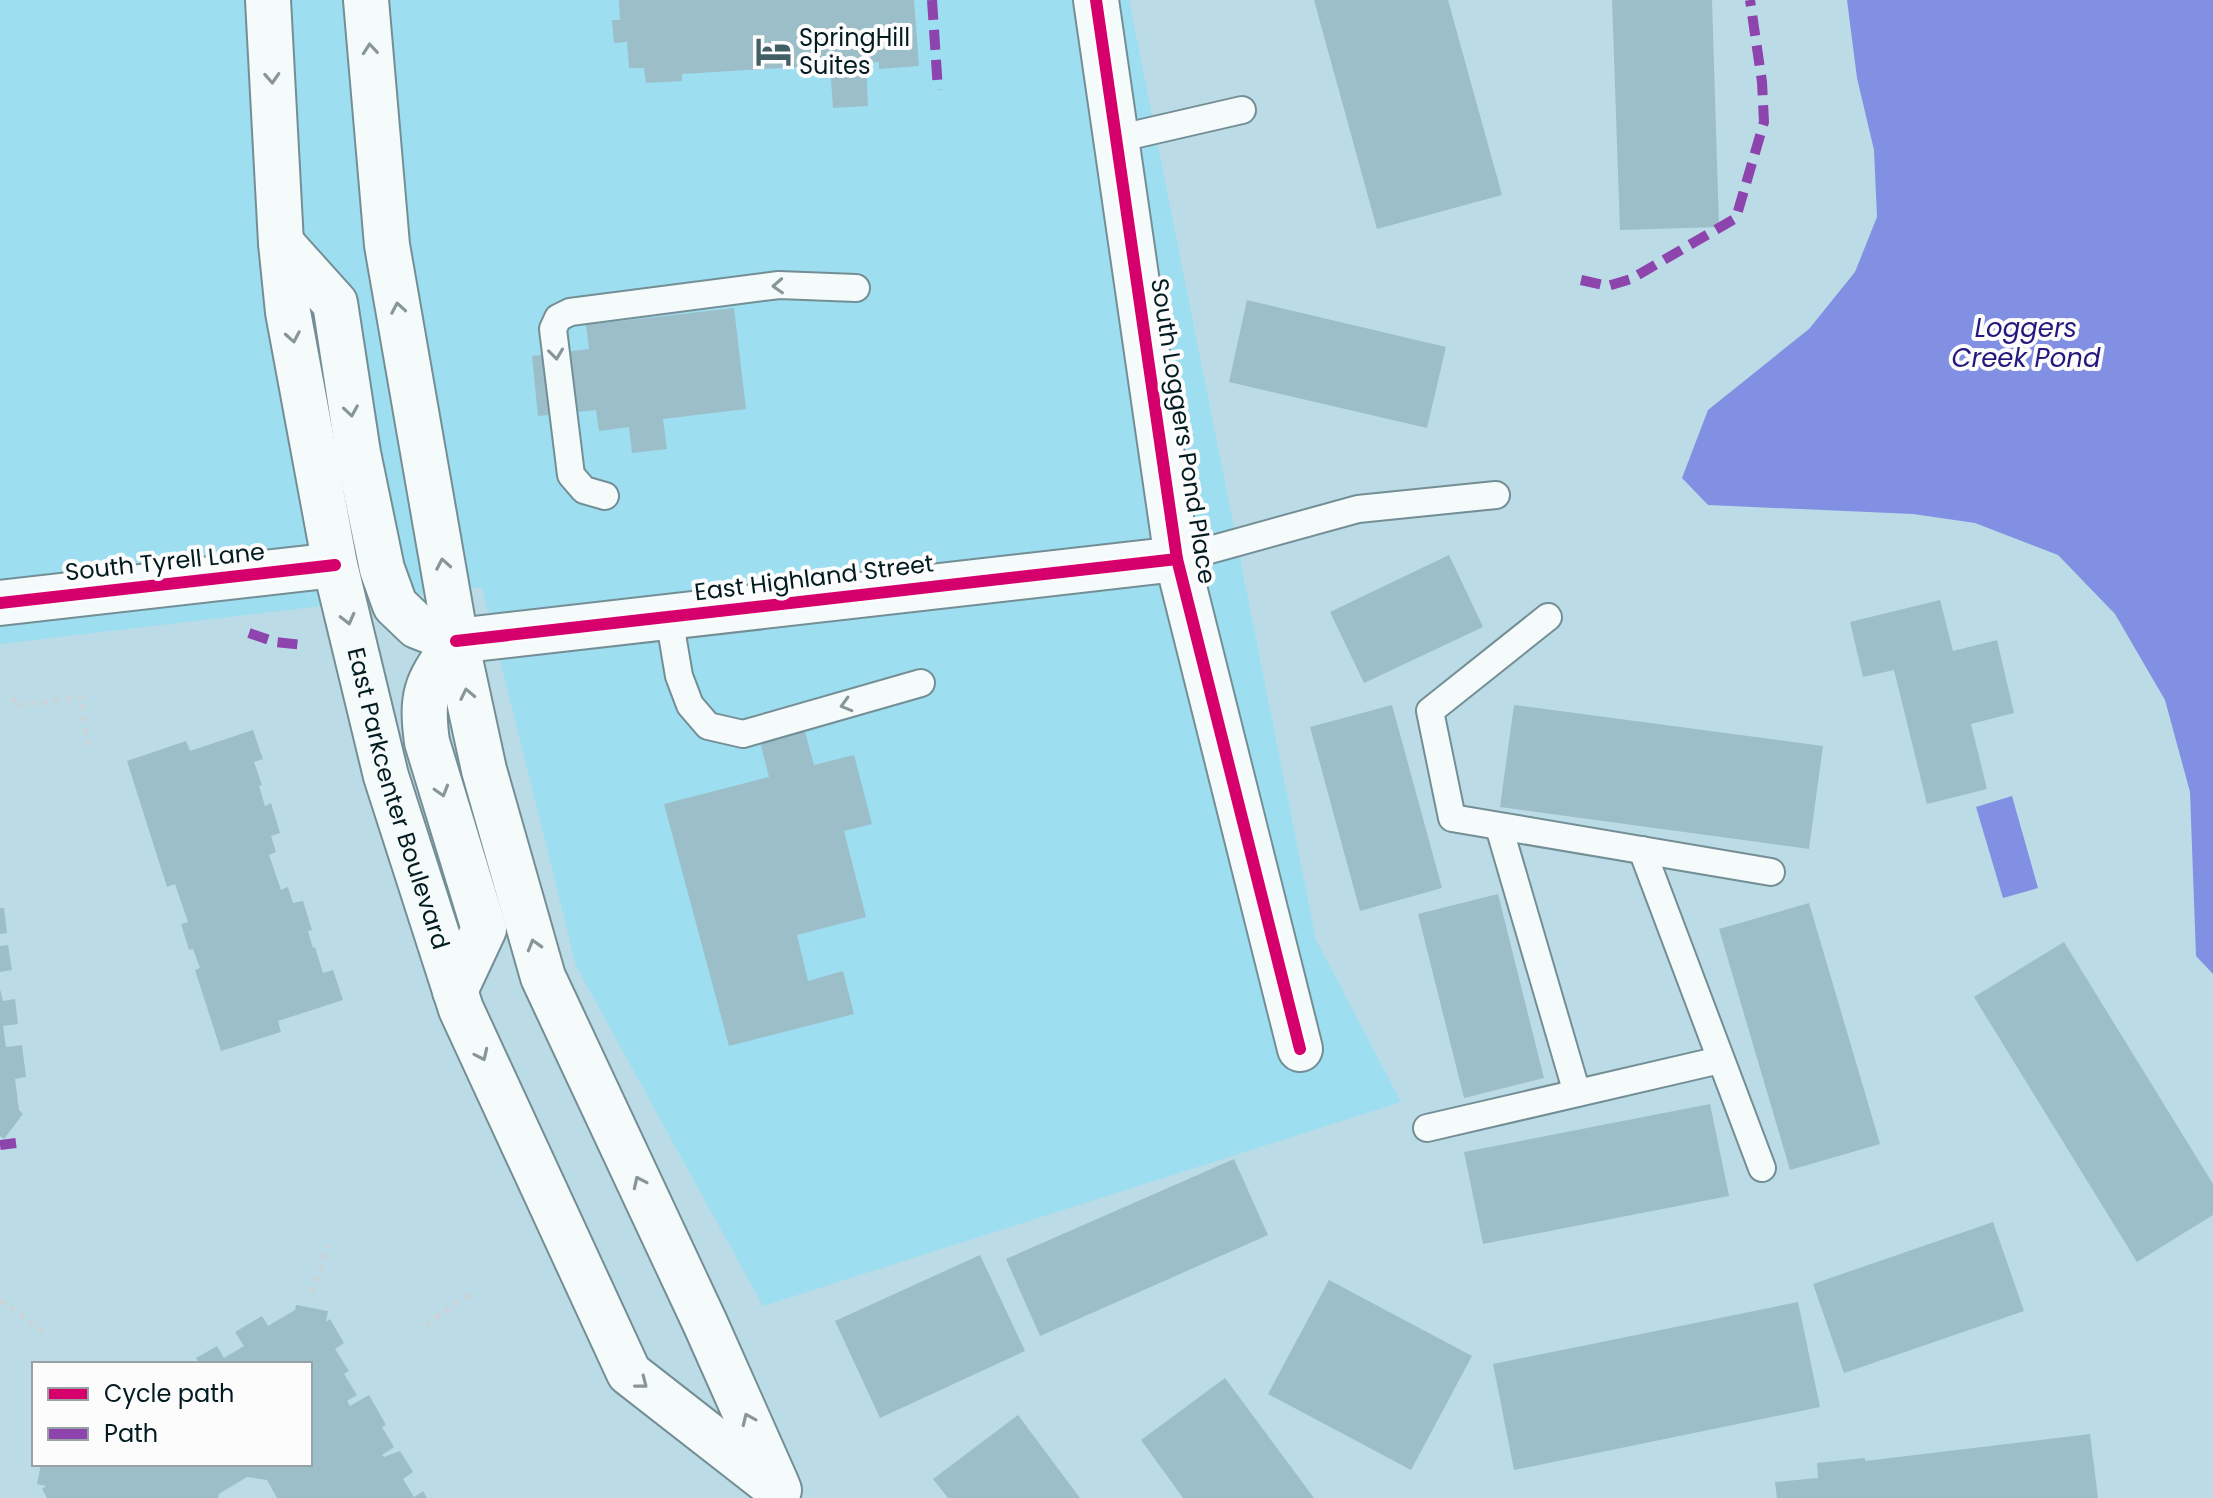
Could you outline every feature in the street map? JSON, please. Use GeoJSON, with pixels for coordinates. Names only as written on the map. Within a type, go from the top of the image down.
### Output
{"type":"FeatureCollection","features":[{"type":"Feature","properties":{"kind":"main road","name":"East Parkcenter Boulevard"},"geometry":{"type":"LineString","coordinates":[[268,0],[281,243],[288,312],[335,565],[386,776],[461,1009],[629,1373],[782,1494]]}},
{"type":"Feature","properties":{"kind":"main road","name":"East Parkcenter Boulevard"},"geometry":{"type":"LineString","coordinates":[[366,0],[387,245],[456,641],[484,770],[543,977],[782,1494]]}},
{"type":"Feature","properties":{"kind":"main road","name":"South Loggers Pond Place"},"geometry":{"type":"LineString","coordinates":[[1096,0],[1177,559],[1300,1049]]}},
{"type":"Feature","properties":{"kind":"main road"},"geometry":{"type":"LineString","coordinates":[[281,243],[335,303],[358,453],[382,569],[395,605],[417,626],[456,641],[430,680],[423,710],[427,742],[484,929],[455,991]]}},
{"type":"Feature","properties":{"kind":"main road","name":"East Highland Street"},"geometry":{"type":"LineString","coordinates":[[456,641],[1177,559]]}},
{"type":"Feature","properties":{"kind":"main road","name":"South Tyrell Lane"},"geometry":{"type":"LineString","coordinates":[[0,603],[335,565]]}},
{"type":"Feature","properties":{"kind":"lane"},"geometry":{"type":"LineString","coordinates":[[1116,139],[1242,110]]}},
{"type":"Feature","properties":{"kind":"lane"},"geometry":{"type":"LineString","coordinates":[[605,496],[584,490],[571,475],[553,329],[558,318],[570,312],[779,285],[856,288]]}},
{"type":"Feature","properties":{"kind":"lane"},"geometry":{"type":"LineString","coordinates":[[1177,559],[1358,509],[1496,495]]}},
{"type":"Feature","properties":{"kind":"lane"},"geometry":{"type":"LineString","coordinates":[[669,617],[679,676],[690,705],[708,726],[743,734],[921,683]]}},
{"type":"Feature","properties":{"kind":"lane"},"geometry":{"type":"LineString","coordinates":[[1548,617],[1430,711],[1452,818],[1771,872]]}},
{"type":"Feature","properties":{"kind":"lane"},"geometry":{"type":"LineString","coordinates":[[1499,827],[1577,1093]]}},
{"type":"Feature","properties":{"kind":"lane"},"geometry":{"type":"LineString","coordinates":[[1642,850],[1762,1168]]}},
{"type":"Feature","properties":{"kind":"lane"},"geometry":{"type":"LineString","coordinates":[[1427,1128],[1720,1060]]}},
{"type":"Feature","properties":{"kind":"path"},"geometry":{"type":"LineString","coordinates":[[13,697],[15,706],[82,697],[87,747]]}},
{"type":"Feature","properties":{"kind":"path"},"geometry":{"type":"LineString","coordinates":[[312,1293],[329,1245]]}},
{"type":"Feature","properties":{"kind":"path"},"geometry":{"type":"LineString","coordinates":[[425,1325],[472,1293]]}},
{"type":"Feature","properties":{"kind":"path"},"geometry":{"type":"LineString","coordinates":[[0,1300],[47,1334]]}},
{"type":"Feature","properties":{"kind":"shaded area"},"geometry":{"type":"Polygon","coordinates":[[[0,0],[1129,0],[1316,940],[1401,1102],[763,1306],[576,966],[482,587],[0,644],[0,0]]]}},
{"type":"Feature","properties":{"kind":"water","name":"Loggers Creek Pond"},"geometry":{"type":"Polygon","coordinates":[[[1847,0],[2213,0],[2213,974],[2196,956],[2190,792],[2165,700],[2115,614],[2058,555],[1975,523],[1913,514],[1708,505],[1682,478],[1708,410],[1809,329],[1855,272],[1877,217],[1874,150],[1857,78],[1847,0]]]}},
{"type":"Feature","properties":{"kind":"water"},"geometry":{"type":"Polygon","coordinates":[[[2012,796],[2038,888],[2003,898],[1976,807],[2012,796]]]}},
{"type":"Feature","properties":{"kind":"building","name":"SpringHill Suites"},"geometry":{"type":"Polygon","coordinates":[[[619,0],[914,0],[919,66],[879,69],[879,62],[866,63],[868,106],[833,108],[830,65],[682,74],[682,81],[646,83],[644,68],[629,68],[627,42],[614,43],[612,20],[620,20],[619,0]]]}},
{"type":"Feature","properties":{"kind":"building"},"geometry":{"type":"Polygon","coordinates":[[[1314,0],[1448,0],[1502,195],[1377,229],[1314,0]]]}},
{"type":"Feature","properties":{"kind":"building"},"geometry":{"type":"Polygon","coordinates":[[[1612,0],[1712,0],[1719,227],[1620,230],[1612,0]]]}},
{"type":"Feature","properties":{"kind":"building"},"geometry":{"type":"Polygon","coordinates":[[[1247,300],[1446,347],[1427,428],[1229,382],[1247,300]]]}},
{"type":"Feature","properties":{"kind":"building"},"geometry":{"type":"Polygon","coordinates":[[[734,308],[746,409],[663,419],[667,449],[632,453],[629,427],[599,431],[596,410],[538,416],[532,356],[589,349],[586,325],[734,308]]]}},
{"type":"Feature","properties":{"kind":"building"},"geometry":{"type":"Polygon","coordinates":[[[1449,555],[1483,627],[1364,683],[1330,612],[1449,555]]]}},
{"type":"Feature","properties":{"kind":"building"},"geometry":{"type":"Polygon","coordinates":[[[1940,600],[1953,651],[1997,640],[2014,713],[1971,724],[1987,789],[1927,804],[1894,670],[1863,677],[1850,622],[1940,600]]]}},
{"type":"Feature","properties":{"kind":"building"},"geometry":{"type":"Polygon","coordinates":[[[1392,705],[1442,888],[1360,911],[1310,727],[1392,705]]]}},
{"type":"Feature","properties":{"kind":"building"},"geometry":{"type":"Polygon","coordinates":[[[1514,705],[1823,746],[1809,849],[1500,807],[1514,705]]]}},
{"type":"Feature","properties":{"kind":"building"},"geometry":{"type":"Polygon","coordinates":[[[799,710],[814,765],[854,755],[872,824],[844,831],[866,917],[797,935],[808,981],[843,971],[854,1014],[729,1046],[664,804],[769,777],[755,722],[799,710]]]}},
{"type":"Feature","properties":{"kind":"building"},"geometry":{"type":"Polygon","coordinates":[[[253,730],[263,759],[254,762],[262,785],[259,786],[265,806],[271,803],[280,833],[271,836],[276,852],[269,855],[281,890],[288,887],[293,903],[303,901],[312,930],[308,931],[323,973],[333,970],[343,1000],[278,1021],[281,1032],[221,1051],[195,970],[200,968],[193,949],[189,950],[181,924],[188,922],[175,884],[167,887],[127,761],[186,741],[190,751],[253,730]]]}},
{"type":"Feature","properties":{"kind":"building"},"geometry":{"type":"Polygon","coordinates":[[[1498,894],[1544,1078],[1464,1098],[1418,914],[1498,894]]]}},
{"type":"Feature","properties":{"kind":"building"},"geometry":{"type":"Polygon","coordinates":[[[1809,903],[1880,1144],[1790,1170],[1719,929],[1809,903]]]}},
{"type":"Feature","properties":{"kind":"building"},"geometry":{"type":"Polygon","coordinates":[[[0,908],[4,908],[7,933],[0,934],[0,908]]]}},
{"type":"Feature","properties":{"kind":"building"},"geometry":{"type":"Polygon","coordinates":[[[2064,942],[2213,1184],[2213,1215],[2137,1262],[1974,997],[2064,942]]]}},
{"type":"Feature","properties":{"kind":"building"},"geometry":{"type":"Polygon","coordinates":[[[8,945],[12,970],[0,972],[0,946],[8,945]]]}},
{"type":"Feature","properties":{"kind":"building"},"geometry":{"type":"Polygon","coordinates":[[[0,989],[3,1001],[15,999],[18,1024],[3,1026],[6,1047],[22,1045],[26,1077],[15,1079],[19,1110],[23,1114],[4,1139],[0,1136],[0,989]]]}},
{"type":"Feature","properties":{"kind":"building"},"geometry":{"type":"Polygon","coordinates":[[[1710,1104],[1729,1196],[1483,1244],[1464,1152],[1710,1104]]]}},
{"type":"Feature","properties":{"kind":"building"},"geometry":{"type":"Polygon","coordinates":[[[1234,1159],[1268,1235],[1040,1336],[1006,1259],[1234,1159]]]}},
{"type":"Feature","properties":{"kind":"building"},"geometry":{"type":"Polygon","coordinates":[[[1993,1222],[2024,1311],[1844,1373],[1813,1284],[1993,1222]]]}},
{"type":"Feature","properties":{"kind":"building"},"geometry":{"type":"Polygon","coordinates":[[[980,1255],[1025,1351],[880,1418],[835,1321],[980,1255]]]}},
{"type":"Feature","properties":{"kind":"building"},"geometry":{"type":"Polygon","coordinates":[[[1329,1280],[1472,1356],[1411,1470],[1268,1394],[1329,1280]]]}},
{"type":"Feature","properties":{"kind":"building"},"geometry":{"type":"Polygon","coordinates":[[[1798,1302],[1820,1407],[1514,1470],[1493,1364],[1798,1302]]]}},
{"type":"Feature","properties":{"kind":"building"},"geometry":{"type":"Polygon","coordinates":[[[296,1305],[328,1311],[326,1322],[330,1319],[344,1343],[335,1349],[349,1371],[344,1374],[357,1395],[347,1401],[350,1406],[369,1395],[394,1447],[382,1455],[400,1451],[413,1472],[403,1479],[414,1497],[423,1491],[427,1498],[277,1498],[267,1480],[247,1477],[219,1494],[218,1498],[47,1498],[42,1489],[46,1486],[37,1484],[41,1466],[312,1466],[312,1362],[199,1362],[196,1358],[217,1346],[224,1358],[244,1346],[235,1332],[262,1316],[268,1326],[295,1310],[296,1305]]]}},
{"type":"Feature","properties":{"kind":"building"},"geometry":{"type":"Polygon","coordinates":[[[1225,1378],[1314,1498],[1183,1498],[1141,1440],[1225,1378]]]}},
{"type":"Feature","properties":{"kind":"building"},"geometry":{"type":"Polygon","coordinates":[[[1018,1415],[1080,1498],[948,1498],[933,1479],[1018,1415]]]}},
{"type":"Feature","properties":{"kind":"building"},"geometry":{"type":"Polygon","coordinates":[[[2090,1434],[2098,1498],[1777,1498],[1775,1482],[1818,1478],[1817,1463],[1865,1458],[1865,1461],[2090,1434]]]}},
{"type":"Feature","properties":{"kind":"marked path"},"geometry":{"type":"LineString","coordinates":[[932,0],[938,90]]}},
{"type":"Feature","properties":{"kind":"marked path"},"geometry":{"type":"LineString","coordinates":[[1581,280],[1608,286],[1631,279],[1736,218],[1764,122],[1762,82],[1750,0]]}},
{"type":"Feature","properties":{"kind":"marked path"},"geometry":{"type":"LineString","coordinates":[[249,633],[275,642],[303,645]]}},
{"type":"Feature","properties":{"kind":"marked path"},"geometry":{"type":"LineString","coordinates":[[0,1145],[16,1143]]}},
{"type":"Feature","properties":{"kind":"cycle path"},"geometry":{"type":"LineString","coordinates":[[1096,0],[1177,559],[1300,1049]]}},
{"type":"Feature","properties":{"kind":"cycle path"},"geometry":{"type":"LineString","coordinates":[[456,641],[1177,559]]}},
{"type":"Feature","properties":{"kind":"cycle path"},"geometry":{"type":"LineString","coordinates":[[0,603],[335,565]]}},
{"type":"Feature","properties":{"kind":"place","name":"SpringHill Suites"},"geometry":{"type":"Point","coordinates":[773,52]}}]}
